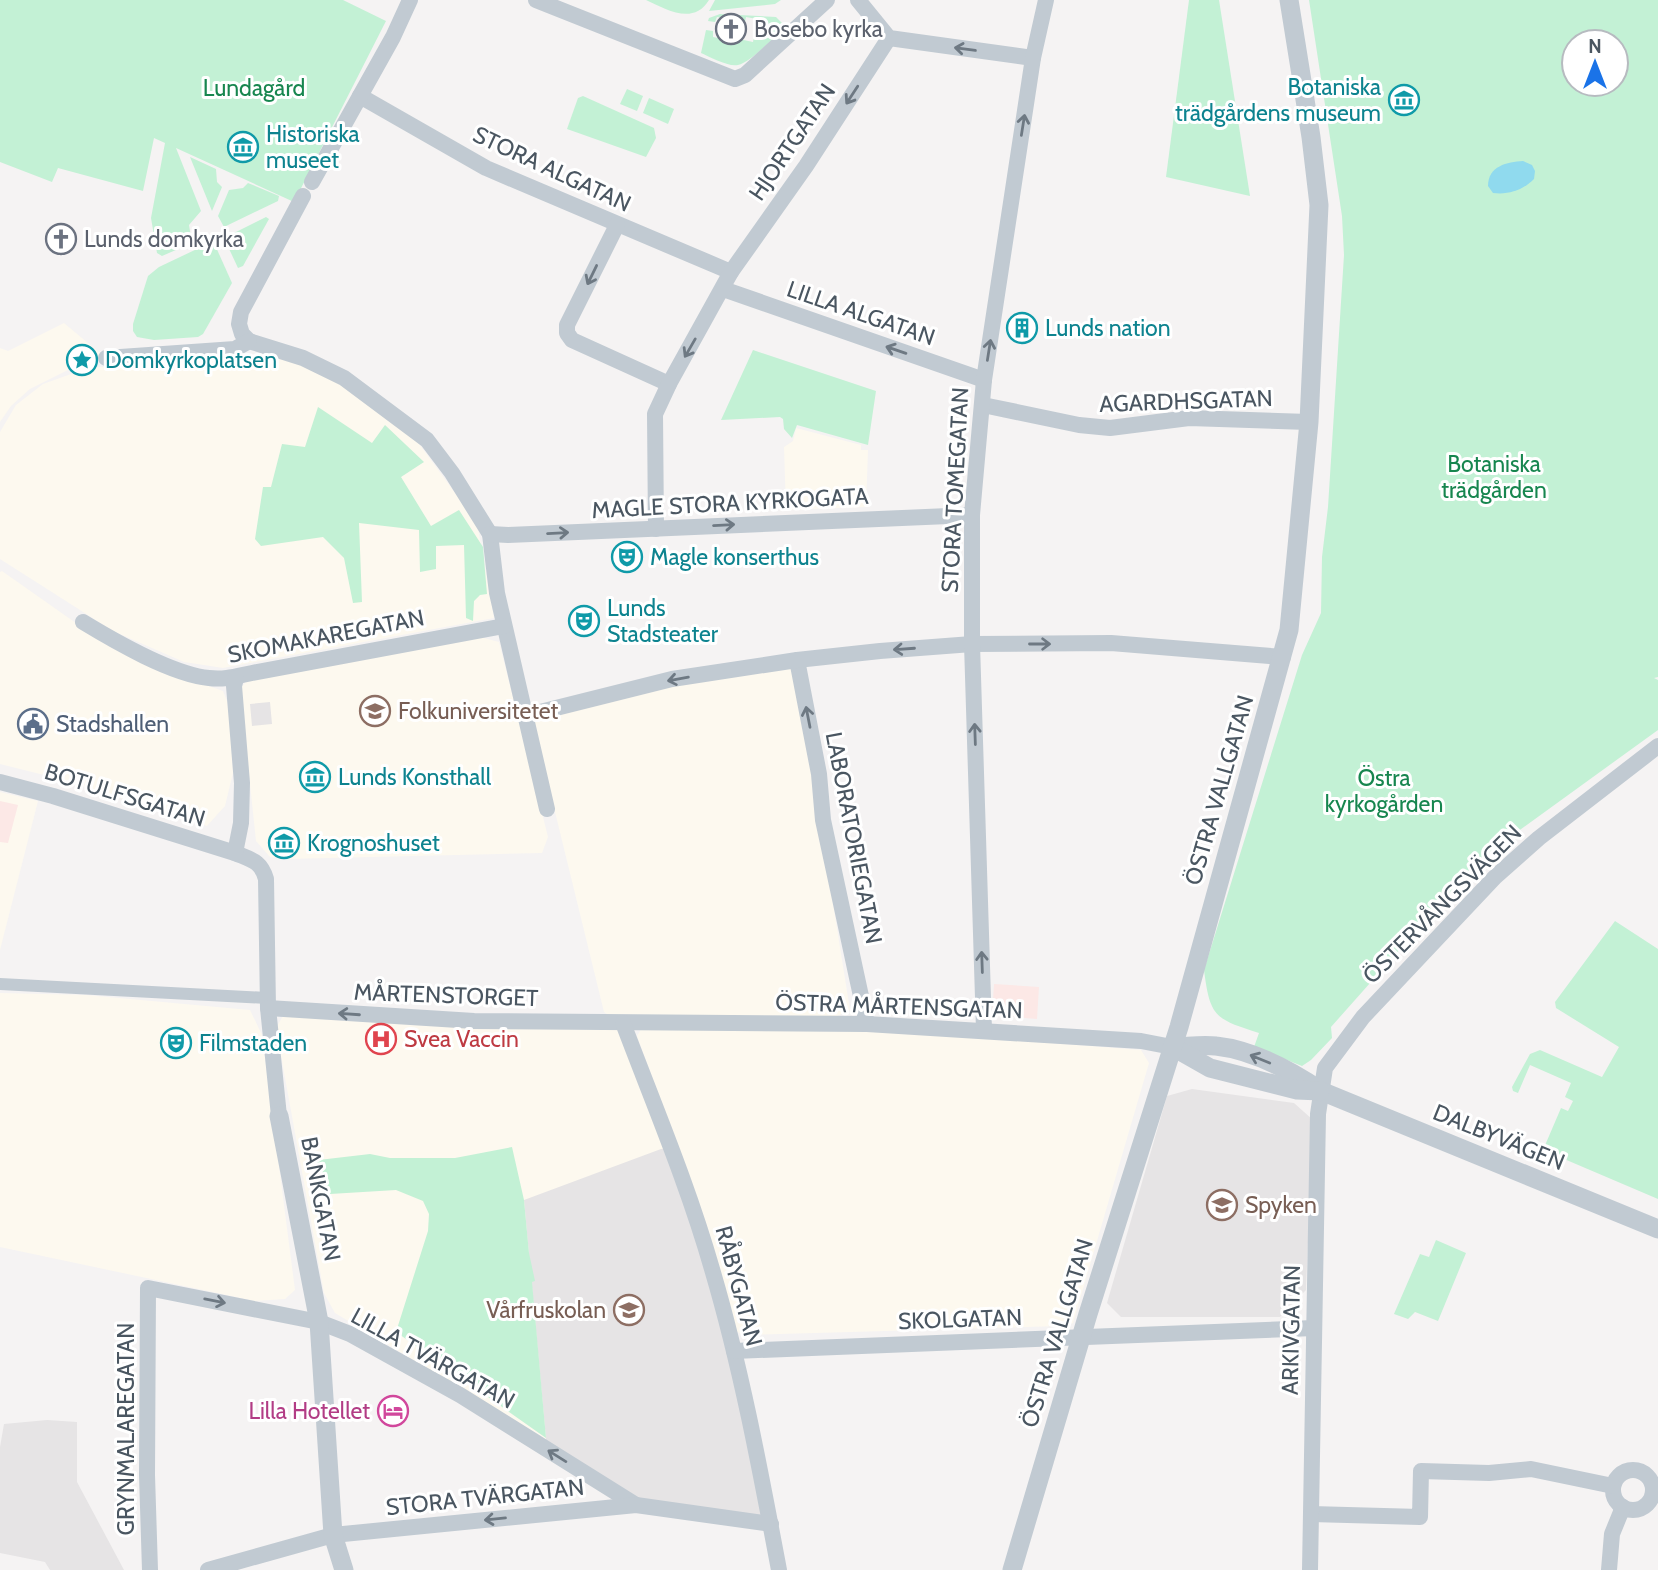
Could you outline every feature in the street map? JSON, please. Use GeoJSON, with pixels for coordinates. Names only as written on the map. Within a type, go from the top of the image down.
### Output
{"type":"FeatureCollection","features":[{"type":"Feature","properties":{"kind":"street"},"geometry":{"type":"LineString","coordinates":[[536,0],[735,79],[746,75],[827,0]]}},
{"type":"Feature","properties":{"kind":"street"},"geometry":{"type":"LineString","coordinates":[[858,0],[889,38],[1032,58]]}},
{"type":"Feature","properties":{"kind":"street","name":"STORA TOMEGATAN"},"geometry":{"type":"LineString","coordinates":[[984,1030],[972,644],[972,515],[984,380],[1032,58],[1046,0]]}},
{"type":"Feature","properties":{"kind":"street","name":"ÖSTRA VALLGATAN"},"geometry":{"type":"LineString","coordinates":[[1012,1570],[1081,1337],[1172,1047],[1274,656],[1289,630],[1309,422],[1319,205],[1289,0]]}},
{"type":"Feature","properties":{"kind":"street"},"geometry":{"type":"LineString","coordinates":[[409,1],[241,312],[239,324],[242,334],[249,341],[303,358],[344,378],[427,440],[452,473],[490,534],[497,593],[547,808]]}},
{"type":"Feature","properties":{"kind":"street","name":"HJORTGATAN"},"geometry":{"type":"LineString","coordinates":[[656,528],[655,414],[669,384],[731,272],[806,166],[889,38]]}},
{"type":"Feature","properties":{"kind":"street","name":"STORA ALGATAN"},"geometry":{"type":"LineString","coordinates":[[360,96],[485,168],[731,272]]}},
{"type":"Feature","properties":{"kind":"street"},"geometry":{"type":"LineString","coordinates":[[617,225],[567,325],[567,333],[572,340],[669,384]]}},
{"type":"Feature","properties":{"kind":"street","name":"LILLA ALGATAN"},"geometry":{"type":"LineString","coordinates":[[723,289],[984,380]]}},
{"type":"Feature","properties":{"kind":"street"},"geometry":{"type":"LineString","coordinates":[[106,358],[236,349],[249,341]]}},
{"type":"Feature","properties":{"kind":"street","name":"AGARDHSGATAN"},"geometry":{"type":"LineString","coordinates":[[982,405],[1079,425],[1110,428],[1189,418],[1309,422]]}},
{"type":"Feature","properties":{"kind":"street","name":"MAGLE STORA KYRKOGATA"},"geometry":{"type":"LineString","coordinates":[[490,534],[972,515]]}},
{"type":"Feature","properties":{"kind":"street","name":"SKOMAKAREGATAN"},"geometry":{"type":"LineString","coordinates":[[83,622],[148,657],[207,678],[236,678],[504,626]]}},
{"type":"Feature","properties":{"kind":"street"},"geometry":{"type":"LineString","coordinates":[[524,716],[672,679],[797,660],[972,644],[1111,643],[1274,656]]}},
{"type":"Feature","properties":{"kind":"street","name":"LABORATORIEGATAN"},"geometry":{"type":"LineString","coordinates":[[797,660],[819,774],[823,820],[867,1024]]}},
{"type":"Feature","properties":{"kind":"street"},"geometry":{"type":"LineString","coordinates":[[236,678],[234,686],[242,803],[236,853]]}},
{"type":"Feature","properties":{"kind":"street","name":"ÖSTERVÅNGSVÄGEN"},"geometry":{"type":"LineString","coordinates":[[1321,1091],[1325,1068],[1363,1017],[1495,877],[1539,838],[1658,746]]}},
{"type":"Feature","properties":{"kind":"street","name":"BOTULFSGATAN"},"geometry":{"type":"LineString","coordinates":[[0,782],[236,853]]}},
{"type":"Feature","properties":{"kind":"street","name":"BANKGATAN"},"geometry":{"type":"LineString","coordinates":[[236,853],[254,860],[263,868],[266,879],[268,1003],[279,1116],[319,1322],[333,1535],[344,1570]]}},
{"type":"Feature","properties":{"kind":"street"},"geometry":{"type":"LineString","coordinates":[[0,984],[268,1003]]}},
{"type":"Feature","properties":{"kind":"street","name":"MÅRTENSTORGET"},"geometry":{"type":"LineString","coordinates":[[268,1003],[440,1020],[623,1023]]}},
{"type":"Feature","properties":{"kind":"street","name":"ÖSTRA MÅRTENSGATAN"},"geometry":{"type":"LineString","coordinates":[[623,1023],[867,1024],[1141,1041],[1172,1047]]}},
{"type":"Feature","properties":{"kind":"street","name":"RÅBYGATAN"},"geometry":{"type":"LineString","coordinates":[[623,1023],[698,1221],[734,1351],[779,1570]]}},
{"type":"Feature","properties":{"kind":"street","name":"DALBYVÄGEN"},"geometry":{"type":"LineString","coordinates":[[1172,1047],[1210,1068],[1297,1090],[1321,1091],[1658,1229]]}},
{"type":"Feature","properties":{"kind":"street","name":"ARKIVGATAN"},"geometry":{"type":"LineString","coordinates":[[1310,1570],[1318,1114],[1321,1091]]}},
{"type":"Feature","properties":{"kind":"street","name":"LILLA TVÄRGATAN"},"geometry":{"type":"LineString","coordinates":[[148,1288],[319,1322],[358,1338],[460,1395],[636,1505]]}},
{"type":"Feature","properties":{"kind":"street","name":"GRYNMALAREGATAN"},"geometry":{"type":"LineString","coordinates":[[148,1288],[147,1475],[150,1570]]}},
{"type":"Feature","properties":{"kind":"street","name":"SKOLGATAN"},"geometry":{"type":"LineString","coordinates":[[734,1351],[1314,1328]]}},
{"type":"Feature","properties":{"kind":"street"},"geometry":{"type":"LineString","coordinates":[[1311,1514],[1420,1517],[1421,1471],[1489,1472],[1531,1469],[1614,1486]]}},
{"type":"Feature","properties":{"kind":"street"},"geometry":{"type":"LineString","coordinates":[[1632,1470],[1639,1471],[1650,1479],[1653,1493],[1647,1505],[1634,1510],[1623,1507],[1616,1501],[1614,1486],[1619,1476],[1632,1470]]}},
{"type":"Feature","properties":{"kind":"street","name":"STORA TVÄRGATAN"},"geometry":{"type":"LineString","coordinates":[[208,1570],[333,1535],[636,1505],[771,1524]]}},
{"type":"Feature","properties":{"kind":"street"},"geometry":{"type":"LineString","coordinates":[[1609,1570],[1612,1534],[1623,1507]]}},
{"type":"Feature","properties":{"kind":"shaded area"},"geometry":{"type":"Polygon","coordinates":[[[64,323],[106,358],[76,366],[30,389],[11,406],[0,422],[0,348],[8,351],[64,323]]]}},
{"type":"Feature","properties":{"kind":"shaded area"},"geometry":{"type":"Polygon","coordinates":[[[263,356],[294,359],[340,383],[414,437],[477,523],[494,618],[223,668],[184,662],[113,631],[0,559],[0,432],[16,405],[43,384],[88,368],[263,356]]]}},
{"type":"Feature","properties":{"kind":"shaded area"},"geometry":{"type":"Polygon","coordinates":[[[796,428],[861,445],[861,450],[868,450],[866,507],[786,510],[784,447],[793,441],[796,428]]]}},
{"type":"Feature","properties":{"kind":"shaded area"},"geometry":{"type":"Polygon","coordinates":[[[2,571],[110,647],[223,691],[229,706],[233,773],[225,806],[207,826],[64,780],[0,764],[2,571]]]}},
{"type":"Feature","properties":{"kind":"shaded area"},"geometry":{"type":"Polygon","coordinates":[[[480,637],[499,642],[548,837],[542,853],[285,859],[270,857],[256,841],[240,689],[249,678],[480,637]]]}},
{"type":"Feature","properties":{"kind":"shaded area"},"geometry":{"type":"Polygon","coordinates":[[[784,665],[796,672],[850,1010],[835,1017],[614,1019],[604,1012],[533,722],[540,716],[732,672],[784,665]]]}},
{"type":"Feature","properties":{"kind":"shaded area"},"geometry":{"type":"Polygon","coordinates":[[[270,702],[272,724],[252,726],[250,704],[270,702]]]}},
{"type":"Feature","properties":{"kind":"shaded area"},"geometry":{"type":"Polygon","coordinates":[[[0,792],[38,801],[0,950],[0,792]]]}},
{"type":"Feature","properties":{"kind":"shaded area"},"geometry":{"type":"Polygon","coordinates":[[[0,801],[18,805],[8,843],[0,842],[0,801]]]}},
{"type":"Feature","properties":{"kind":"shaded area"},"geometry":{"type":"Polygon","coordinates":[[[994,984],[1039,987],[1037,1019],[992,1015],[994,984]]]}},
{"type":"Feature","properties":{"kind":"shaded area"},"geometry":{"type":"Polygon","coordinates":[[[0,993],[86,995],[250,1010],[262,1035],[295,1290],[285,1299],[255,1301],[0,1247],[0,993]]]}},
{"type":"Feature","properties":{"kind":"shaded area"},"geometry":{"type":"Polygon","coordinates":[[[283,1016],[622,1027],[697,1239],[640,1495],[335,1313],[324,1293],[276,1028],[283,1016]]]}},
{"type":"Feature","properties":{"kind":"shaded area"},"geometry":{"type":"Polygon","coordinates":[[[643,1026],[874,1029],[1141,1050],[1149,1063],[1073,1323],[1062,1326],[746,1335],[734,1331],[707,1226],[637,1036],[643,1026]]]}},
{"type":"Feature","properties":{"kind":"shaded area","name":"Svea Vaccin"},"geometry":{"type":"Polygon","coordinates":[[[367,1029],[397,1032],[395,1048],[365,1045],[367,1029]]]}},
{"type":"Feature","properties":{"kind":"shaded area","name":"Spyken"},"geometry":{"type":"Polygon","coordinates":[[[1192,1089],[1294,1103],[1313,1120],[1306,1290],[1280,1317],[1121,1317],[1107,1303],[1167,1096],[1192,1089]]]}},
{"type":"Feature","properties":{"kind":"shaded area","name":"Vårfruskolan"},"geometry":{"type":"Polygon","coordinates":[[[671,1148],[688,1194],[771,1524],[636,1505],[547,1450],[524,1200],[661,1149],[671,1148]]]}},
{"type":"Feature","properties":{"kind":"shaded area"},"geometry":{"type":"Polygon","coordinates":[[[47,1420],[77,1422],[77,1482],[124,1570],[50,1570],[45,1562],[0,1553],[0,1447],[4,1424],[47,1420]]]}},
{"type":"Feature","properties":{"kind":"green space","name":"Lundagård"},"geometry":{"type":"Polygon","coordinates":[[[0,0],[343,0],[386,21],[294,202],[176,148],[201,211],[189,225],[192,243],[162,256],[157,253],[151,218],[165,143],[154,138],[143,191],[58,168],[52,182],[0,162],[0,0]]]}},
{"type":"Feature","properties":{"kind":"green space"},"geometry":{"type":"Polygon","coordinates":[[[646,0],[709,0],[703,8],[687,14],[671,11],[646,0]]]}},
{"type":"Feature","properties":{"kind":"green space"},"geometry":{"type":"Polygon","coordinates":[[[715,0],[781,0],[775,4],[709,11],[715,0]]]}},
{"type":"Feature","properties":{"kind":"green space"},"geometry":{"type":"Polygon","coordinates":[[[1189,0],[1219,0],[1250,196],[1166,177],[1189,0]]]}},
{"type":"Feature","properties":{"kind":"green space","name":"Botaniska trädgården"},"geometry":{"type":"Polygon","coordinates":[[[1309,0],[1658,0],[1658,677],[1654,678],[1658,680],[1658,730],[1481,858],[1331,1027],[1332,1038],[1302,1066],[1254,1047],[1259,1033],[1233,1024],[1217,1014],[1209,998],[1204,970],[1302,655],[1321,613],[1322,557],[1328,507],[1344,255],[1342,216],[1309,0]]]}},
{"type":"Feature","properties":{"kind":"green space"},"geometry":{"type":"Polygon","coordinates":[[[720,14],[776,17],[786,27],[743,63],[729,65],[701,53],[706,30],[713,31],[713,37],[753,42],[757,19],[746,17],[745,22],[717,17],[715,22],[708,21],[720,14]]]}},
{"type":"Feature","properties":{"kind":"green space"},"geometry":{"type":"Polygon","coordinates":[[[627,89],[643,96],[637,111],[620,104],[627,89]]]}},
{"type":"Feature","properties":{"kind":"green space"},"geometry":{"type":"Polygon","coordinates":[[[583,96],[654,128],[656,138],[646,157],[567,129],[578,98],[583,96]]]}},
{"type":"Feature","properties":{"kind":"green space"},"geometry":{"type":"Polygon","coordinates":[[[649,98],[674,109],[668,124],[643,113],[649,98]]]}},
{"type":"Feature","properties":{"kind":"green space"},"geometry":{"type":"Polygon","coordinates":[[[190,157],[216,169],[217,182],[222,187],[212,211],[190,157]]]}},
{"type":"Feature","properties":{"kind":"green space"},"geometry":{"type":"Polygon","coordinates":[[[248,183],[279,196],[278,201],[224,227],[218,216],[229,190],[243,188],[248,183]]]}},
{"type":"Feature","properties":{"kind":"green space"},"geometry":{"type":"Polygon","coordinates":[[[266,217],[269,219],[243,266],[238,268],[224,238],[266,217]]]}},
{"type":"Feature","properties":{"kind":"green space"},"geometry":{"type":"Polygon","coordinates":[[[215,245],[232,283],[203,334],[198,337],[154,340],[137,337],[133,324],[148,276],[159,267],[199,248],[215,245]]]}},
{"type":"Feature","properties":{"kind":"green space"},"geometry":{"type":"Polygon","coordinates":[[[753,350],[876,391],[868,445],[797,425],[792,438],[784,429],[783,419],[780,417],[721,420],[753,350]]]}},
{"type":"Feature","properties":{"kind":"green space"},"geometry":{"type":"Polygon","coordinates":[[[318,407],[372,443],[385,425],[424,462],[401,477],[431,526],[459,510],[483,547],[487,594],[480,595],[474,601],[473,621],[466,618],[464,545],[436,546],[436,569],[420,572],[419,530],[359,523],[362,602],[353,603],[344,558],[323,537],[261,546],[255,539],[263,487],[271,487],[282,444],[305,447],[318,407]]]}},
{"type":"Feature","properties":{"kind":"green space"},"geometry":{"type":"Polygon","coordinates":[[[1615,921],[1658,949],[1658,1199],[1543,1150],[1561,1108],[1568,1111],[1573,1101],[1565,1097],[1571,1083],[1530,1065],[1518,1093],[1513,1091],[1512,1087],[1530,1054],[1540,1050],[1602,1077],[1619,1047],[1556,1008],[1555,1002],[1615,921]]]}},
{"type":"Feature","properties":{"kind":"green space"},"geometry":{"type":"Polygon","coordinates":[[[512,1147],[524,1200],[529,1253],[535,1281],[532,1282],[546,1438],[396,1332],[428,1231],[429,1214],[423,1201],[396,1190],[330,1194],[324,1192],[315,1182],[310,1161],[370,1154],[390,1158],[455,1158],[512,1147]]]}},
{"type":"Feature","properties":{"kind":"green space"},"geometry":{"type":"Polygon","coordinates":[[[1436,1240],[1466,1253],[1438,1321],[1415,1312],[1408,1319],[1394,1314],[1420,1254],[1429,1257],[1436,1240]]]}},
{"type":"Feature","properties":{"kind":"water"},"geometry":{"type":"Polygon","coordinates":[[[1523,161],[1532,165],[1535,171],[1534,179],[1515,191],[1493,193],[1488,186],[1491,174],[1500,166],[1523,161]]]}},
{"type":"Feature","properties":{"kind":"place","name":"Bosebo kyrka"},"geometry":{"type":"Point","coordinates":[731,29]}},
{"type":"Feature","properties":{"kind":"place","name":"Botaniska trädgårdens museum"},"geometry":{"type":"Point","coordinates":[1404,100]}},
{"type":"Feature","properties":{"kind":"place","name":"Historiska museet"},"geometry":{"type":"Point","coordinates":[243,147]}},
{"type":"Feature","properties":{"kind":"place","name":"Lunds domkyrka"},"geometry":{"type":"Point","coordinates":[61,239]}},
{"type":"Feature","properties":{"kind":"place","name":"Lunds nation"},"geometry":{"type":"Point","coordinates":[1022,328]}},
{"type":"Feature","properties":{"kind":"place","name":"Domkyrkoplatsen"},"geometry":{"type":"Point","coordinates":[82,360]}},
{"type":"Feature","properties":{"kind":"place","name":"Magle konserthus"},"geometry":{"type":"Point","coordinates":[627,557]}},
{"type":"Feature","properties":{"kind":"place","name":"Lunds Stadsteater"},"geometry":{"type":"Point","coordinates":[584,621]}},
{"type":"Feature","properties":{"kind":"place","name":"Folkuniversitetet"},"geometry":{"type":"Point","coordinates":[375,711]}},
{"type":"Feature","properties":{"kind":"place","name":"Stadshallen"},"geometry":{"type":"Point","coordinates":[33,724]}},
{"type":"Feature","properties":{"kind":"place","name":"Lunds Konsthall"},"geometry":{"type":"Point","coordinates":[315,777]}},
{"type":"Feature","properties":{"kind":"place","name":"Krognoshuset"},"geometry":{"type":"Point","coordinates":[284,843]}},
{"type":"Feature","properties":{"kind":"place","name":"Svea Vaccin"},"geometry":{"type":"Point","coordinates":[381,1039]}},
{"type":"Feature","properties":{"kind":"place","name":"Filmstaden"},"geometry":{"type":"Point","coordinates":[176,1043]}},
{"type":"Feature","properties":{"kind":"place","name":"Spyken"},"geometry":{"type":"Point","coordinates":[1222,1205]}},
{"type":"Feature","properties":{"kind":"place","name":"Vårfruskolan"},"geometry":{"type":"Point","coordinates":[629,1310]}},
{"type":"Feature","properties":{"kind":"place","name":"Lilla Hotellet"},"geometry":{"type":"Point","coordinates":[393,1411]}},
{"type":"Feature","properties":{"kind":"park label","name":"Östra kyrkogården"},"geometry":{"type":"Point","coordinates":[1384,791]}}]}
